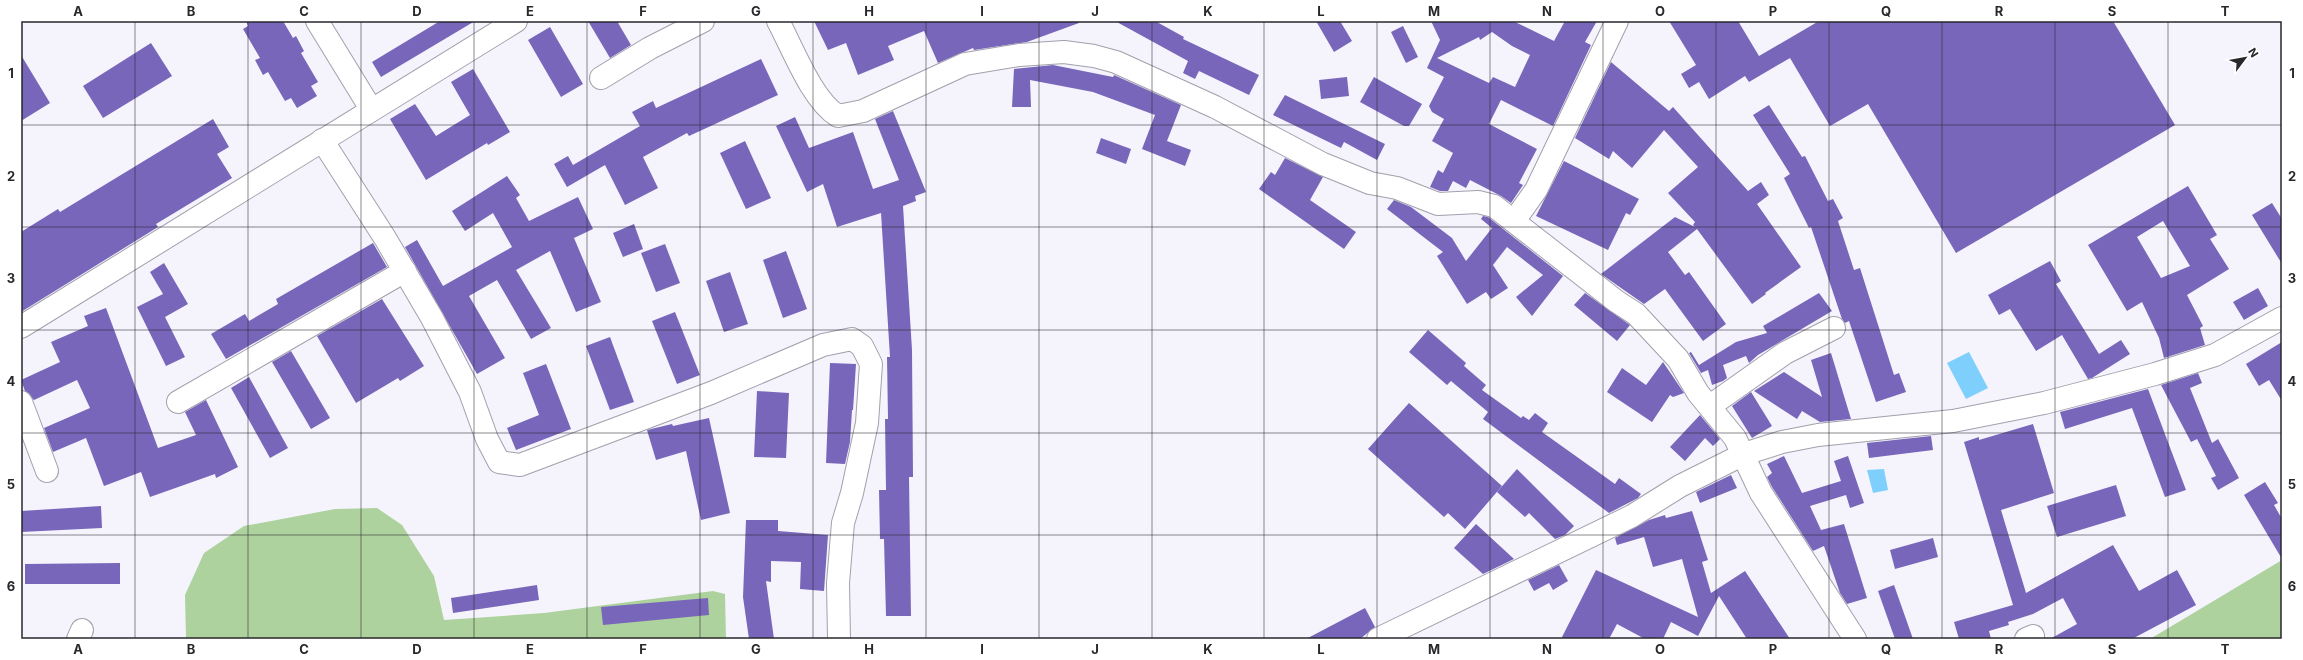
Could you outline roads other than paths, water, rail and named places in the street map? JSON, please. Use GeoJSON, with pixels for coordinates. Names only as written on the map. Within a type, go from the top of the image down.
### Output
{"type":"FeatureCollection","features":[{"type":"Feature","properties":{"kind":"street"},"geometry":{"type":"LineString","coordinates":[[317,21],[371,109]]}},
{"type":"Feature","properties":{"kind":"street"},"geometry":{"type":"LineString","coordinates":[[21,327],[371,109],[516,21]]}},
{"type":"Feature","properties":{"kind":"street"},"geometry":{"type":"LineString","coordinates":[[601,78],[650,48],[703,21]]}},
{"type":"Feature","properties":{"kind":"street"},"geometry":{"type":"LineString","coordinates":[[778,21],[814,89],[828,110],[838,116],[863,110],[965,64],[982,60],[1019,54],[1064,52],[1094,56],[1116,62],[1215,106],[1323,164],[1363,180],[1397,188],[1438,204],[1478,202],[1494,206],[1514,220],[1616,301],[1636,314],[1678,358],[1698,393],[1735,438],[1744,454],[1761,493],[1855,639]]}},
{"type":"Feature","properties":{"kind":"street"},"geometry":{"type":"LineString","coordinates":[[1514,220],[1536,190],[1617,21]]}},
{"type":"Feature","properties":{"kind":"street"},"geometry":{"type":"LineString","coordinates":[[322,140],[405,271],[432,318],[470,392],[487,439],[499,462],[520,464],[711,392],[823,345],[852,339],[862,346],[871,364],[867,423],[852,493],[843,523],[838,583],[839,639]]}},
{"type":"Feature","properties":{"kind":"street"},"geometry":{"type":"LineString","coordinates":[[178,402],[405,271]]}},
{"type":"Feature","properties":{"kind":"street"},"geometry":{"type":"LineString","coordinates":[[1378,639],[1632,516],[1680,486],[1744,454],[1782,442],[1818,435],[1953,421],[2044,403],[2155,374],[2215,354],[2282,318]]}},
{"type":"Feature","properties":{"kind":"street"},"geometry":{"type":"LineString","coordinates":[[1710,406],[1785,353],[1834,328]]}},
{"type":"Feature","properties":{"kind":"street"},"geometry":{"type":"LineString","coordinates":[[21,402],[47,471]]}},
{"type":"Feature","properties":{"kind":"water"},"geometry":{"type":"Polygon","coordinates":[[[1969,352],[1988,388],[1966,399],[1947,363],[1969,352]]]}},
{"type":"Feature","properties":{"kind":"water"},"geometry":{"type":"Polygon","coordinates":[[[1884,469],[1888,490],[1873,493],[1867,470],[1884,469]]]}}]}
